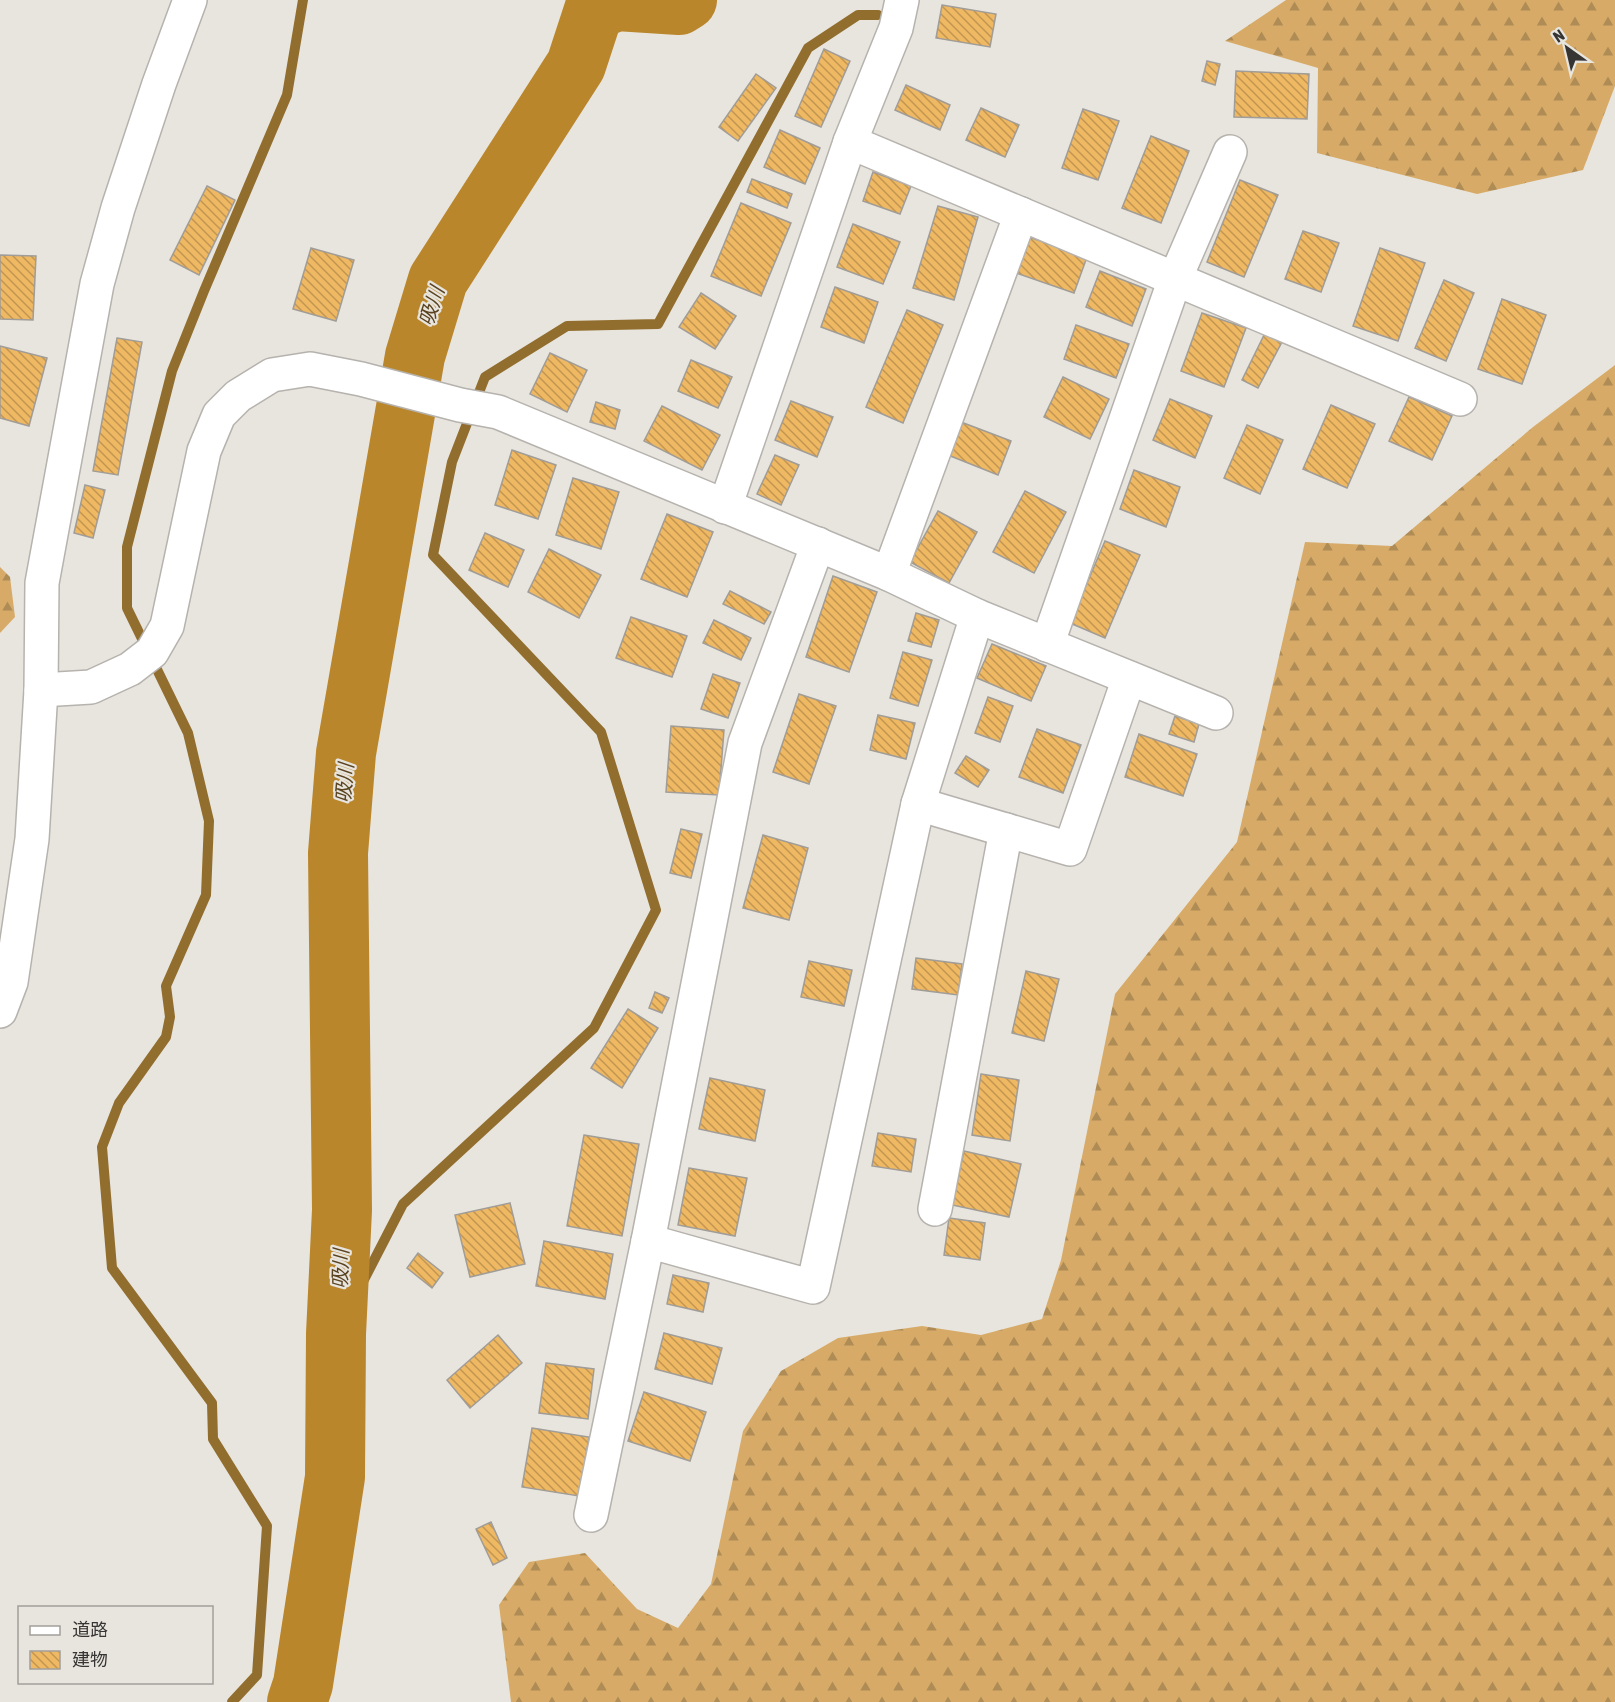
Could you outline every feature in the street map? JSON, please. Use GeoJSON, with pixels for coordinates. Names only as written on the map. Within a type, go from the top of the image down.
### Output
{"type":"FeatureCollection","features":[{"type":"Feature","properties":{"kind":"street"},"geometry":{"type":"LineString","coordinates":[[0,1011],[11,982],[32,839],[41,690],[42,584],[97,284],[118,208],[159,84],[190,0]]}},
{"type":"Feature","properties":{"kind":"street"},"geometry":{"type":"LineString","coordinates":[[725,507],[850,142],[896,28],[902,0]]}},
{"type":"Feature","properties":{"kind":"street"},"geometry":{"type":"LineString","coordinates":[[850,142],[1460,399]]}},
{"type":"Feature","properties":{"kind":"street"},"geometry":{"type":"LineString","coordinates":[[1047,645],[1175,279],[1230,152]]}},
{"type":"Feature","properties":{"kind":"street"},"geometry":{"type":"LineString","coordinates":[[889,574],[1021,214]]}},
{"type":"Feature","properties":{"kind":"street"},"geometry":{"type":"LineString","coordinates":[[41,690],[91,687],[130,669],[152,652],[167,626],[204,451],[219,415],[238,396],[272,375],[309,369],[362,379],[460,405],[498,412],[889,574],[977,616],[1216,713]]}},
{"type":"Feature","properties":{"kind":"street"},"geometry":{"type":"LineString","coordinates":[[591,1515],[648,1241],[746,743],[818,544]]}},
{"type":"Feature","properties":{"kind":"street"},"geometry":{"type":"LineString","coordinates":[[648,1241],[813,1287],[918,804],[977,616]]}},
{"type":"Feature","properties":{"kind":"street"},"geometry":{"type":"LineString","coordinates":[[918,804],[1070,849],[1129,678]]}},
{"type":"Feature","properties":{"kind":"street"},"geometry":{"type":"LineString","coordinates":[[935,1209],[1006,830]]}},
{"type":"Feature","properties":{"kind":"green space"},"geometry":{"type":"Polygon","coordinates":[[[1286,0],[1615,0],[1615,86],[1583,170],[1477,194],[1317,153],[1318,68],[1225,41],[1286,0]]]}},
{"type":"Feature","properties":{"kind":"green space"},"geometry":{"type":"Polygon","coordinates":[[[1615,365],[1615,1702],[511,1702],[499,1605],[529,1562],[585,1553],[637,1609],[678,1628],[711,1584],[743,1431],[781,1371],[838,1338],[922,1326],[981,1335],[1042,1319],[1061,1260],[1115,994],[1237,842],[1305,542],[1392,546],[1533,427],[1615,365]]]}},
{"type":"Feature","properties":{"kind":"green space"},"geometry":{"type":"Polygon","coordinates":[[[0,567],[10,577],[15,617],[0,633],[0,567]]]}},
{"type":"Feature","properties":{"kind":"building"},"geometry":{"type":"Polygon","coordinates":[[[942,5],[996,14],[990,47],[936,38],[942,5]]]}},
{"type":"Feature","properties":{"kind":"building"},"geometry":{"type":"Polygon","coordinates":[[[824,49],[850,61],[821,127],[795,116],[824,49]]]}},
{"type":"Feature","properties":{"kind":"building"},"geometry":{"type":"Polygon","coordinates":[[[1207,61],[1220,64],[1215,85],[1202,81],[1207,61]]]}},
{"type":"Feature","properties":{"kind":"building"},"geometry":{"type":"Polygon","coordinates":[[[1236,71],[1309,74],[1307,119],[1234,117],[1236,71]]]}},
{"type":"Feature","properties":{"kind":"building"},"geometry":{"type":"Polygon","coordinates":[[[756,74],[776,88],[738,141],[719,127],[756,74]]]}},
{"type":"Feature","properties":{"kind":"building"},"geometry":{"type":"Polygon","coordinates":[[[906,85],[950,105],[940,130],[895,110],[906,85]]]}},
{"type":"Feature","properties":{"kind":"building"},"geometry":{"type":"Polygon","coordinates":[[[981,108],[1019,125],[1005,157],[966,140],[981,108]]]}},
{"type":"Feature","properties":{"kind":"building"},"geometry":{"type":"Polygon","coordinates":[[[1083,109],[1119,121],[1098,180],[1062,168],[1083,109]]]}},
{"type":"Feature","properties":{"kind":"building"},"geometry":{"type":"Polygon","coordinates":[[[780,130],[820,148],[805,184],[764,167],[780,130]]]}},
{"type":"Feature","properties":{"kind":"building"},"geometry":{"type":"Polygon","coordinates":[[[1151,136],[1189,151],[1161,223],[1122,208],[1151,136]]]}},
{"type":"Feature","properties":{"kind":"building"},"geometry":{"type":"Polygon","coordinates":[[[873,172],[911,186],[900,214],[863,201],[873,172]]]}},
{"type":"Feature","properties":{"kind":"building"},"geometry":{"type":"Polygon","coordinates":[[[752,179],[792,194],[787,208],[747,192],[752,179]]]}},
{"type":"Feature","properties":{"kind":"building"},"geometry":{"type":"Polygon","coordinates":[[[1240,180],[1278,195],[1244,277],[1207,262],[1240,180]]]}},
{"type":"Feature","properties":{"kind":"building"},"geometry":{"type":"Polygon","coordinates":[[[207,186],[235,200],[199,275],[170,260],[207,186]]]}},
{"type":"Feature","properties":{"kind":"building"},"geometry":{"type":"Polygon","coordinates":[[[741,203],[791,223],[761,296],[711,276],[741,203]]]}},
{"type":"Feature","properties":{"kind":"building"},"geometry":{"type":"Polygon","coordinates":[[[938,206],[978,217],[954,300],[913,288],[938,206]]]}},
{"type":"Feature","properties":{"kind":"building"},"geometry":{"type":"Polygon","coordinates":[[[853,224],[900,242],[883,284],[837,267],[853,224]]]}},
{"type":"Feature","properties":{"kind":"building"},"geometry":{"type":"Polygon","coordinates":[[[1303,231],[1339,243],[1321,292],[1285,279],[1303,231]]]}},
{"type":"Feature","properties":{"kind":"building"},"geometry":{"type":"Polygon","coordinates":[[[1029,237],[1087,257],[1074,293],[1016,273],[1029,237]]]}},
{"type":"Feature","properties":{"kind":"building"},"geometry":{"type":"Polygon","coordinates":[[[311,248],[354,260],[336,321],[293,309],[311,248]]]}},
{"type":"Feature","properties":{"kind":"building"},"geometry":{"type":"Polygon","coordinates":[[[1380,248],[1425,263],[1398,341],[1353,326],[1380,248]]]}},
{"type":"Feature","properties":{"kind":"building"},"geometry":{"type":"Polygon","coordinates":[[[0,255],[36,256],[33,320],[0,319],[0,255]]]}},
{"type":"Feature","properties":{"kind":"building"},"geometry":{"type":"Polygon","coordinates":[[[1100,271],[1146,289],[1132,326],[1086,307],[1100,271]]]}},
{"type":"Feature","properties":{"kind":"building"},"geometry":{"type":"Polygon","coordinates":[[[1444,280],[1474,293],[1446,361],[1415,348],[1444,280]]]}},
{"type":"Feature","properties":{"kind":"building"},"geometry":{"type":"Polygon","coordinates":[[[835,287],[878,302],[864,343],[821,327],[835,287]]]}},
{"type":"Feature","properties":{"kind":"building"},"geometry":{"type":"Polygon","coordinates":[[[701,293],[736,316],[715,349],[679,327],[701,293]]]}},
{"type":"Feature","properties":{"kind":"building"},"geometry":{"type":"Polygon","coordinates":[[[1502,299],[1546,315],[1522,384],[1478,369],[1502,299]]]}},
{"type":"Feature","properties":{"kind":"building"},"geometry":{"type":"Polygon","coordinates":[[[907,310],[943,325],[903,423],[866,407],[907,310]]]}},
{"type":"Feature","properties":{"kind":"building"},"geometry":{"type":"Polygon","coordinates":[[[1202,313],[1246,328],[1224,387],[1181,371],[1202,313]]]}},
{"type":"Feature","properties":{"kind":"building"},"geometry":{"type":"Polygon","coordinates":[[[1076,325],[1129,344],[1116,378],[1064,359],[1076,325]]]}},
{"type":"Feature","properties":{"kind":"building"},"geometry":{"type":"Polygon","coordinates":[[[1266,331],[1283,340],[1258,388],[1242,380],[1266,331]]]}},
{"type":"Feature","properties":{"kind":"building"},"geometry":{"type":"Polygon","coordinates":[[[117,338],[142,342],[118,475],[93,471],[117,338]]]}},
{"type":"Feature","properties":{"kind":"building"},"geometry":{"type":"Polygon","coordinates":[[[0,346],[47,358],[29,426],[0,418],[0,346]]]}},
{"type":"Feature","properties":{"kind":"building"},"geometry":{"type":"Polygon","coordinates":[[[550,353],[587,370],[567,412],[530,394],[550,353]]]}},
{"type":"Feature","properties":{"kind":"building"},"geometry":{"type":"Polygon","coordinates":[[[691,360],[732,377],[718,408],[678,391],[691,360]]]}},
{"type":"Feature","properties":{"kind":"building"},"geometry":{"type":"Polygon","coordinates":[[[1063,377],[1109,399],[1090,439],[1044,417],[1063,377]]]}},
{"type":"Feature","properties":{"kind":"building"},"geometry":{"type":"Polygon","coordinates":[[[1409,397],[1452,416],[1432,460],[1389,441],[1409,397]]]}},
{"type":"Feature","properties":{"kind":"building"},"geometry":{"type":"Polygon","coordinates":[[[1170,399],[1212,416],[1195,458],[1153,440],[1170,399]]]}},
{"type":"Feature","properties":{"kind":"building"},"geometry":{"type":"Polygon","coordinates":[[[791,401],[833,417],[817,457],[775,440],[791,401]]]}},
{"type":"Feature","properties":{"kind":"building"},"geometry":{"type":"Polygon","coordinates":[[[596,402],[620,410],[615,429],[590,422],[596,402]]]}},
{"type":"Feature","properties":{"kind":"building"},"geometry":{"type":"Polygon","coordinates":[[[1331,405],[1375,424],[1347,488],[1303,469],[1331,405]]]}},
{"type":"Feature","properties":{"kind":"building"},"geometry":{"type":"Polygon","coordinates":[[[662,406],[720,435],[702,470],[644,441],[662,406]]]}},
{"type":"Feature","properties":{"kind":"building"},"geometry":{"type":"Polygon","coordinates":[[[961,422],[1011,441],[998,475],[948,455],[961,422]]]}},
{"type":"Feature","properties":{"kind":"building"},"geometry":{"type":"Polygon","coordinates":[[[1247,425],[1283,440],[1260,494],[1224,478],[1247,425]]]}},
{"type":"Feature","properties":{"kind":"building"},"geometry":{"type":"Polygon","coordinates":[[[512,450],[556,465],[538,519],[495,505],[512,450]]]}},
{"type":"Feature","properties":{"kind":"building"},"geometry":{"type":"Polygon","coordinates":[[[775,455],[799,465],[781,505],[757,494],[775,455]]]}},
{"type":"Feature","properties":{"kind":"building"},"geometry":{"type":"Polygon","coordinates":[[[1134,470],[1180,487],[1166,527],[1120,509],[1134,470]]]}},
{"type":"Feature","properties":{"kind":"building"},"geometry":{"type":"Polygon","coordinates":[[[573,478],[619,492],[601,549],[556,535],[573,478]]]}},
{"type":"Feature","properties":{"kind":"building"},"geometry":{"type":"Polygon","coordinates":[[[85,485],[105,490],[93,538],[74,533],[85,485]]]}},
{"type":"Feature","properties":{"kind":"building"},"geometry":{"type":"Polygon","coordinates":[[[1025,491],[1066,512],[1034,573],[993,552],[1025,491]]]}},
{"type":"Feature","properties":{"kind":"building"},"geometry":{"type":"Polygon","coordinates":[[[938,511],[977,532],[949,583],[910,562],[938,511]]]}},
{"type":"Feature","properties":{"kind":"building"},"geometry":{"type":"Polygon","coordinates":[[[667,514],[713,532],[687,597],[641,579],[667,514]]]}},
{"type":"Feature","properties":{"kind":"building"},"geometry":{"type":"Polygon","coordinates":[[[485,533],[524,550],[508,587],[469,570],[485,533]]]}},
{"type":"Feature","properties":{"kind":"building"},"geometry":{"type":"Polygon","coordinates":[[[1105,541],[1140,555],[1105,638],[1070,623],[1105,541]]]}},
{"type":"Feature","properties":{"kind":"building"},"geometry":{"type":"Polygon","coordinates":[[[549,549],[601,575],[579,618],[528,592],[549,549]]]}},
{"type":"Feature","properties":{"kind":"building"},"geometry":{"type":"Polygon","coordinates":[[[833,576],[877,592],[849,672],[806,657],[833,576]]]}},
{"type":"Feature","properties":{"kind":"building"},"geometry":{"type":"Polygon","coordinates":[[[730,591],[771,612],[764,624],[723,604],[730,591]]]}},
{"type":"Feature","properties":{"kind":"building"},"geometry":{"type":"Polygon","coordinates":[[[916,613],[939,620],[931,647],[908,641],[916,613]]]}},
{"type":"Feature","properties":{"kind":"building"},"geometry":{"type":"Polygon","coordinates":[[[631,617],[687,636],[672,677],[616,658],[631,617]]]}},
{"type":"Feature","properties":{"kind":"building"},"geometry":{"type":"Polygon","coordinates":[[[714,620],[751,638],[741,660],[703,643],[714,620]]]}},
{"type":"Feature","properties":{"kind":"building"},"geometry":{"type":"Polygon","coordinates":[[[992,644],[1046,666],[1031,701],[977,678],[992,644]]]}},
{"type":"Feature","properties":{"kind":"building"},"geometry":{"type":"Polygon","coordinates":[[[903,652],[932,660],[918,706],[890,698],[903,652]]]}},
{"type":"Feature","properties":{"kind":"building"},"geometry":{"type":"Polygon","coordinates":[[[713,674],[740,683],[728,718],[701,709],[713,674]]]}},
{"type":"Feature","properties":{"kind":"building"},"geometry":{"type":"Polygon","coordinates":[[[799,694],[836,706],[809,784],[773,772],[799,694]]]}},
{"type":"Feature","properties":{"kind":"building"},"geometry":{"type":"Polygon","coordinates":[[[988,697],[1013,706],[1000,742],[975,733],[988,697]]]}},
{"type":"Feature","properties":{"kind":"building"},"geometry":{"type":"Polygon","coordinates":[[[878,715],[915,723],[906,759],[870,750],[878,715]]]}},
{"type":"Feature","properties":{"kind":"building"},"geometry":{"type":"Polygon","coordinates":[[[1175,716],[1199,724],[1194,742],[1169,734],[1175,716]]]}},
{"type":"Feature","properties":{"kind":"building"},"geometry":{"type":"Polygon","coordinates":[[[671,726],[724,730],[719,795],[666,792],[671,726]]]}},
{"type":"Feature","properties":{"kind":"building"},"geometry":{"type":"Polygon","coordinates":[[[1037,729],[1081,745],[1063,793],[1019,777],[1037,729]]]}},
{"type":"Feature","properties":{"kind":"building"},"geometry":{"type":"Polygon","coordinates":[[[1139,734],[1197,754],[1183,796],[1125,777],[1139,734]]]}},
{"type":"Feature","properties":{"kind":"building"},"geometry":{"type":"Polygon","coordinates":[[[966,756],[989,770],[978,787],[955,773],[966,756]]]}},
{"type":"Feature","properties":{"kind":"building"},"geometry":{"type":"Polygon","coordinates":[[[681,829],[702,834],[691,878],[670,873],[681,829]]]}},
{"type":"Feature","properties":{"kind":"building"},"geometry":{"type":"Polygon","coordinates":[[[763,835],[808,848],[789,920],[743,908],[763,835]]]}},
{"type":"Feature","properties":{"kind":"building"},"geometry":{"type":"Polygon","coordinates":[[[916,958],[962,964],[958,995],[912,989],[916,958]]]}},
{"type":"Feature","properties":{"kind":"building"},"geometry":{"type":"Polygon","coordinates":[[[809,961],[852,970],[844,1006],[801,997],[809,961]]]}},
{"type":"Feature","properties":{"kind":"building"},"geometry":{"type":"Polygon","coordinates":[[[1026,971],[1059,979],[1044,1041],[1012,1033],[1026,971]]]}},
{"type":"Feature","properties":{"kind":"building"},"geometry":{"type":"Polygon","coordinates":[[[655,992],[669,998],[662,1013],[649,1008],[655,992]]]}},
{"type":"Feature","properties":{"kind":"building"},"geometry":{"type":"Polygon","coordinates":[[[628,1009],[658,1028],[622,1088],[591,1068],[628,1009]]]}},
{"type":"Feature","properties":{"kind":"building"},"geometry":{"type":"Polygon","coordinates":[[[981,1074],[1019,1080],[1010,1141],[972,1135],[981,1074]]]}},
{"type":"Feature","properties":{"kind":"building"},"geometry":{"type":"Polygon","coordinates":[[[710,1078],[765,1090],[755,1141],[699,1129],[710,1078]]]}},
{"type":"Feature","properties":{"kind":"building"},"geometry":{"type":"Polygon","coordinates":[[[878,1133],[916,1139],[911,1172],[872,1166],[878,1133]]]}},
{"type":"Feature","properties":{"kind":"building"},"geometry":{"type":"Polygon","coordinates":[[[584,1135],[639,1144],[622,1236],[567,1226],[584,1135]]]}},
{"type":"Feature","properties":{"kind":"building"},"geometry":{"type":"Polygon","coordinates":[[[964,1151],[1021,1164],[1009,1217],[952,1205],[964,1151]]]}},
{"type":"Feature","properties":{"kind":"building"},"geometry":{"type":"Polygon","coordinates":[[[689,1168],[747,1178],[735,1236],[678,1225],[689,1168]]]}},
{"type":"Feature","properties":{"kind":"building"},"geometry":{"type":"Polygon","coordinates":[[[510,1203],[525,1264],[470,1277],[455,1215],[510,1203]]]}},
{"type":"Feature","properties":{"kind":"building"},"geometry":{"type":"Polygon","coordinates":[[[949,1218],[985,1223],[980,1260],[944,1255],[949,1218]]]}},
{"type":"Feature","properties":{"kind":"building"},"geometry":{"type":"Polygon","coordinates":[[[544,1241],[613,1254],[605,1299],[536,1286],[544,1241]]]}},
{"type":"Feature","properties":{"kind":"building"},"geometry":{"type":"Polygon","coordinates":[[[418,1253],[443,1273],[432,1288],[407,1268],[418,1253]]]}},
{"type":"Feature","properties":{"kind":"building"},"geometry":{"type":"Polygon","coordinates":[[[673,1275],[709,1283],[703,1312],[667,1304],[673,1275]]]}},
{"type":"Feature","properties":{"kind":"building"},"geometry":{"type":"Polygon","coordinates":[[[664,1333],[722,1348],[712,1384],[655,1369],[664,1333]]]}},
{"type":"Feature","properties":{"kind":"building"},"geometry":{"type":"Polygon","coordinates":[[[498,1335],[522,1363],[470,1408],[447,1380],[498,1335]]]}},
{"type":"Feature","properties":{"kind":"building"},"geometry":{"type":"Polygon","coordinates":[[[546,1363],[594,1369],[588,1419],[539,1413],[546,1363]]]}},
{"type":"Feature","properties":{"kind":"building"},"geometry":{"type":"Polygon","coordinates":[[[644,1392],[706,1412],[690,1461],[628,1441],[644,1392]]]}},
{"type":"Feature","properties":{"kind":"building"},"geometry":{"type":"Polygon","coordinates":[[[532,1428],[589,1437],[579,1496],[522,1487],[532,1428]]]}},
{"type":"Feature","properties":{"kind":"building"},"geometry":{"type":"Polygon","coordinates":[[[491,1522],[507,1558],[493,1565],[476,1529],[491,1522]]]}},
{"type":"Feature","properties":{"kind":"waterway"},"geometry":{"type":"LineString","coordinates":[[232,1702],[257,1675],[267,1526],[213,1439],[212,1403],[112,1268],[102,1147],[119,1103],[166,1037],[170,1017],[166,986],[206,895],[209,821],[188,733],[127,608],[127,547],[172,371],[287,95],[303,0]]}},
{"type":"Feature","properties":{"kind":"waterway","name":"吸川"},"geometry":{"type":"LineString","coordinates":[[594,10],[600,0]]}},
{"type":"Feature","properties":{"kind":"waterway","name":"吸川"},"geometry":{"type":"LineString","coordinates":[[297,1702],[303,1684],[335,1477],[336,1334],[342,1210],[338,853],[346,753],[415,356],[438,280],[576,65],[594,10],[617,1],[679,5],[687,0]]}},
{"type":"Feature","properties":{"kind":"waterway"},"geometry":{"type":"LineString","coordinates":[[336,1334],[403,1204],[594,1028],[656,910],[601,732],[433,555],[452,462],[485,377],[567,326],[658,324],[808,48],[858,15],[878,15]]}}]}
